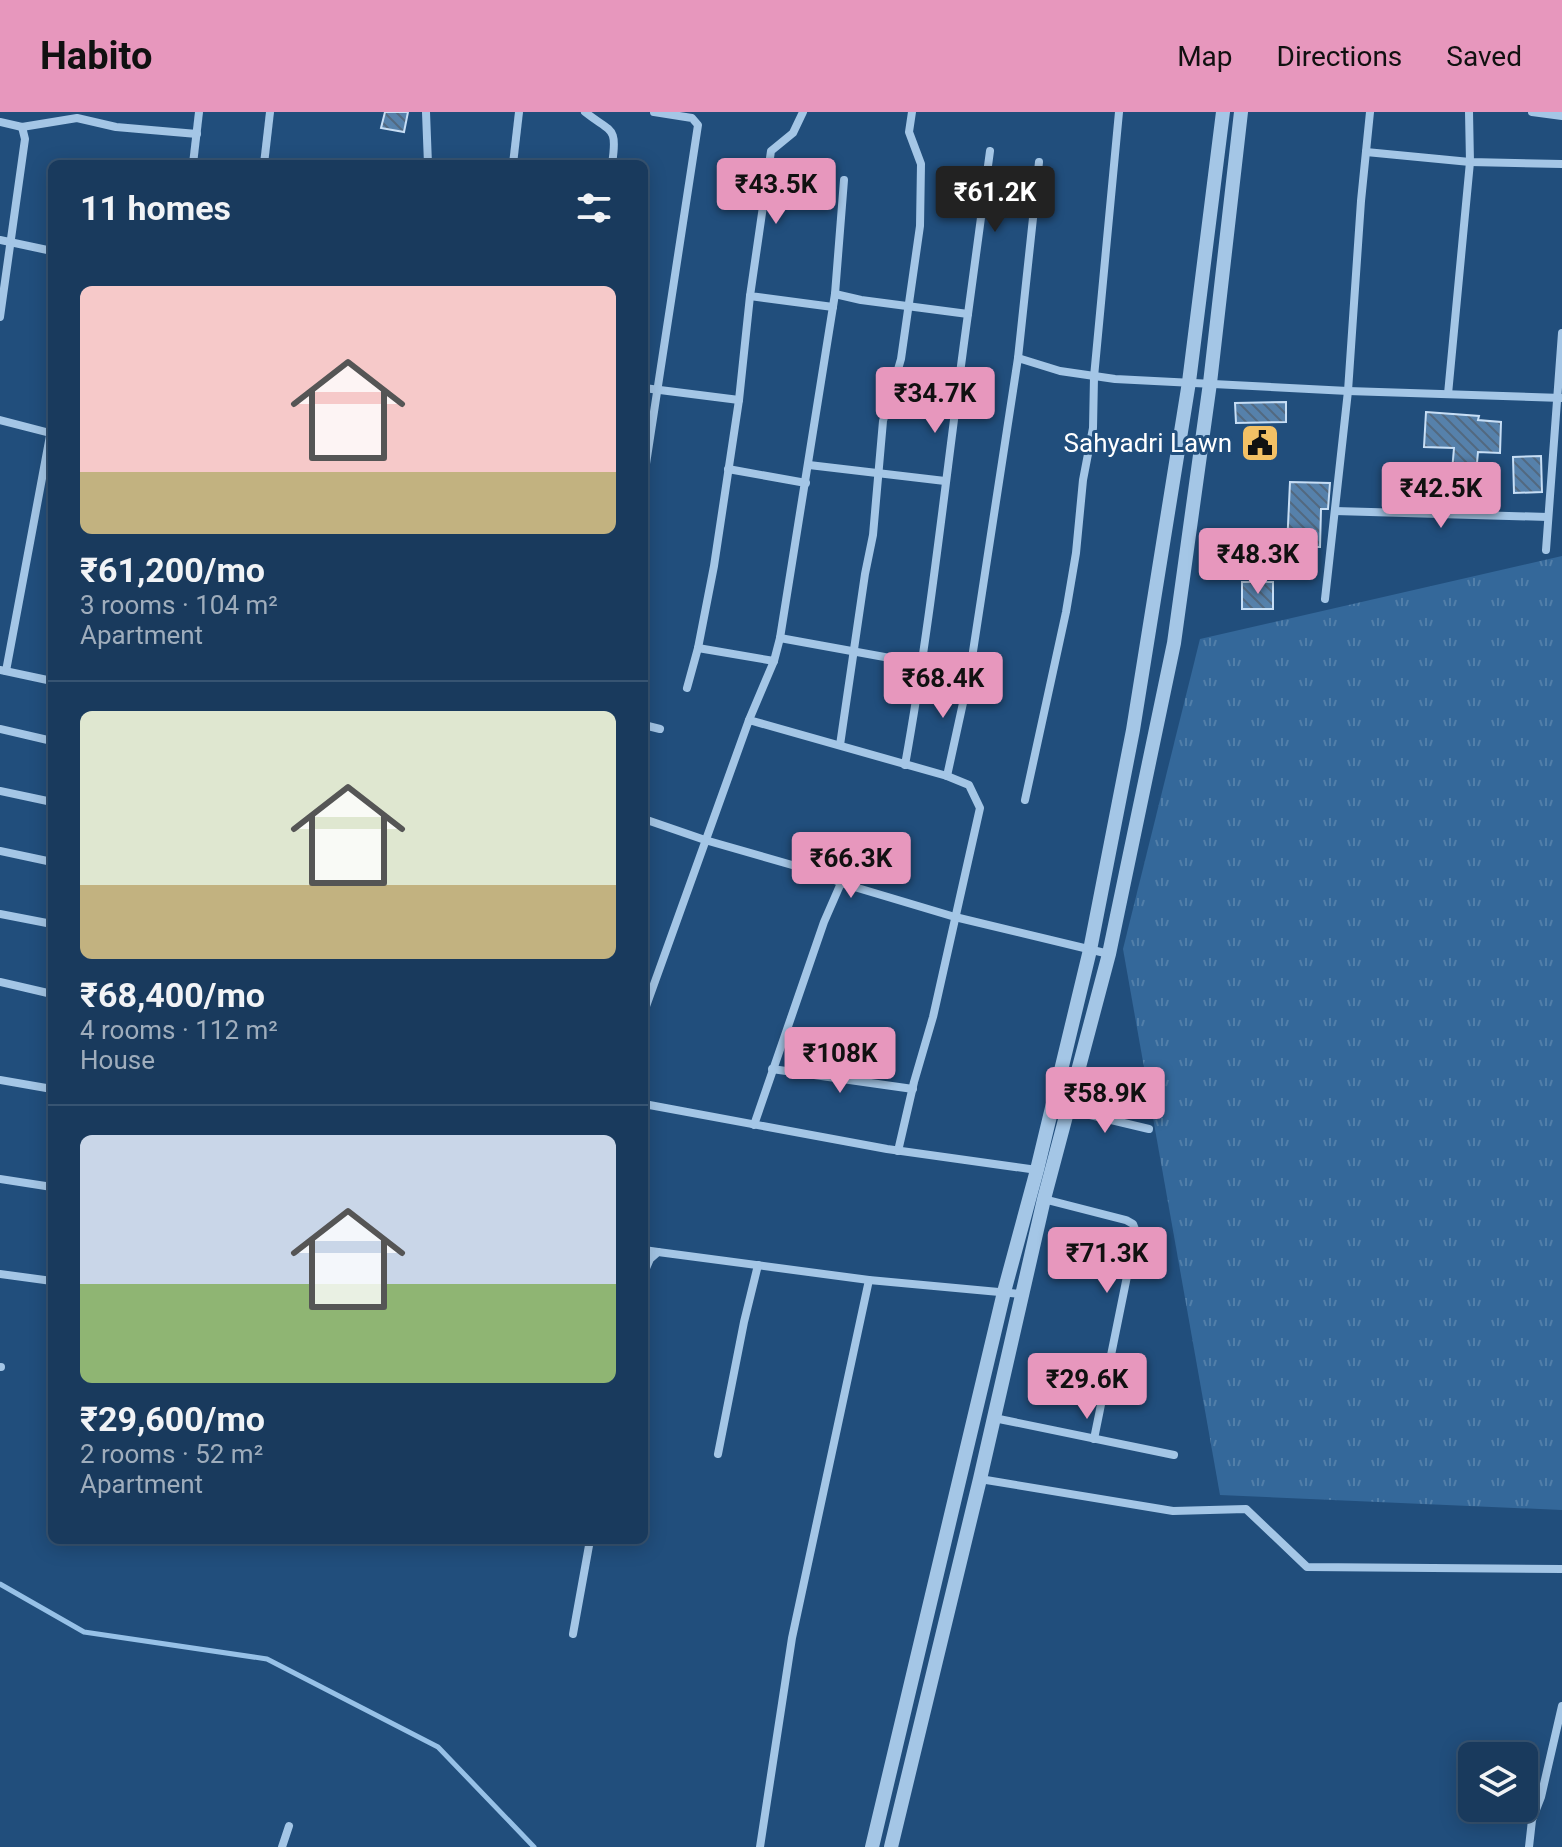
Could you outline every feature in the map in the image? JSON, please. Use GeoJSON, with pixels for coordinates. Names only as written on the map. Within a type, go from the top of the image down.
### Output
{"type":"FeatureCollection","features":[{"type":"Feature","properties":{"kind":"street"},"geometry":{"type":"LineString","coordinates":[[194,160],[199,112]]}},
{"type":"Feature","properties":{"kind":"street"},"geometry":{"type":"LineString","coordinates":[[264,160],[270,112]]}},
{"type":"Feature","properties":{"kind":"street"},"geometry":{"type":"LineString","coordinates":[[426,112],[428,160]]}},
{"type":"Feature","properties":{"kind":"street"},"geometry":{"type":"LineString","coordinates":[[513,160],[519,112]]}},
{"type":"Feature","properties":{"kind":"street"},"geometry":{"type":"LineString","coordinates":[[585,112],[607,125],[613,134],[612,160]]}},
{"type":"Feature","properties":{"kind":"street"},"geometry":{"type":"LineString","coordinates":[[648,448],[698,125],[692,118],[654,112]]}},
{"type":"Feature","properties":{"kind":"street"},"geometry":{"type":"LineString","coordinates":[[687,688],[698,648],[739,400],[771,151],[793,133],[803,112]]}},
{"type":"Feature","properties":{"kind":"street"},"geometry":{"type":"LineString","coordinates":[[840,745],[873,535],[883,421],[901,359],[922,196],[921,164],[909,132],[912,112]]}},
{"type":"Feature","properties":{"kind":"street"},"geometry":{"type":"LineString","coordinates":[[1025,800],[1076,553],[1083,480],[1093,428],[1094,377],[1119,112]]}},
{"type":"Feature","properties":{"kind":"street"},"geometry":{"type":"LineString","coordinates":[[891,1847],[1044,1199],[1044,1171],[1133,730],[1189,382],[1223,112]]}},
{"type":"Feature","properties":{"kind":"street"},"geometry":{"type":"LineString","coordinates":[[872,1847],[1004,1292],[1044,1171],[1069,1110],[1109,954],[1174,643],[1210,383],[1241,112]]}},
{"type":"Feature","properties":{"kind":"street"},"geometry":{"type":"LineString","coordinates":[[1325,599],[1348,391],[1370,112]]}},
{"type":"Feature","properties":{"kind":"street"},"geometry":{"type":"LineString","coordinates":[[1448,394],[1470,162],[1469,112]]}},
{"type":"Feature","properties":{"kind":"street"},"geometry":{"type":"LineString","coordinates":[[1532,112],[1562,116]]}},
{"type":"Feature","properties":{"kind":"street"},"geometry":{"type":"LineString","coordinates":[[0,122],[22,127],[77,118],[116,127],[197,134]]}},
{"type":"Feature","properties":{"kind":"street"},"geometry":{"type":"LineString","coordinates":[[0,317],[5,242],[25,139],[22,127]]}},
{"type":"Feature","properties":{"kind":"street"},"geometry":{"type":"LineString","coordinates":[[905,765],[923,664],[990,151]]}},
{"type":"Feature","properties":{"kind":"street"},"geometry":{"type":"LineString","coordinates":[[1366,152],[1470,162],[1562,164]]}},
{"type":"Feature","properties":{"kind":"street"},"geometry":{"type":"LineString","coordinates":[[947,776],[970,671],[1018,358],[1039,162]]}},
{"type":"Feature","properties":{"kind":"street"},"geometry":{"type":"LineString","coordinates":[[648,1001],[780,638],[835,294],[844,180]]}},
{"type":"Feature","properties":{"kind":"street"},"geometry":{"type":"LineString","coordinates":[[5,242],[48,250]]}},
{"type":"Feature","properties":{"kind":"street"},"geometry":{"type":"LineString","coordinates":[[835,294],[968,314]]}},
{"type":"Feature","properties":{"kind":"street"},"geometry":{"type":"LineString","coordinates":[[750,296],[833,307]]}},
{"type":"Feature","properties":{"kind":"street"},"geometry":{"type":"LineString","coordinates":[[1546,550],[1562,333]]}},
{"type":"Feature","properties":{"kind":"street"},"geometry":{"type":"LineString","coordinates":[[1018,358],[1060,371],[1094,377],[1348,391],[1559,398]]}},
{"type":"Feature","properties":{"kind":"street"},"geometry":{"type":"LineString","coordinates":[[648,389],[739,400]]}},
{"type":"Feature","properties":{"kind":"street"},"geometry":{"type":"LineString","coordinates":[[0,420],[48,428]]}},
{"type":"Feature","properties":{"kind":"street"},"geometry":{"type":"LineString","coordinates":[[48,444],[3,671],[48,680]]}},
{"type":"Feature","properties":{"kind":"street"},"geometry":{"type":"LineString","coordinates":[[809,465],[945,481]]}},
{"type":"Feature","properties":{"kind":"street"},"geometry":{"type":"LineString","coordinates":[[728,469],[806,483]]}},
{"type":"Feature","properties":{"kind":"street"},"geometry":{"type":"LineString","coordinates":[[1335,511],[1548,517]]}},
{"type":"Feature","properties":{"kind":"street"},"geometry":{"type":"LineString","coordinates":[[780,638],[923,664]]}},
{"type":"Feature","properties":{"kind":"street"},"geometry":{"type":"LineString","coordinates":[[698,648],[774,661]]}},
{"type":"Feature","properties":{"kind":"street"},"geometry":{"type":"LineString","coordinates":[[749,720],[947,776],[969,785],[980,808],[933,1017],[898,1151]]}},
{"type":"Feature","properties":{"kind":"street"},"geometry":{"type":"LineString","coordinates":[[648,726],[660,729]]}},
{"type":"Feature","properties":{"kind":"street"},"geometry":{"type":"LineString","coordinates":[[0,729],[48,740]]}},
{"type":"Feature","properties":{"kind":"street"},"geometry":{"type":"LineString","coordinates":[[0,791],[48,801]]}},
{"type":"Feature","properties":{"kind":"street"},"geometry":{"type":"LineString","coordinates":[[648,820],[955,917],[1109,954]]}},
{"type":"Feature","properties":{"kind":"street"},"geometry":{"type":"LineString","coordinates":[[0,851],[48,861]]}},
{"type":"Feature","properties":{"kind":"street"},"geometry":{"type":"LineString","coordinates":[[754,1125],[824,922],[841,883]]}},
{"type":"Feature","properties":{"kind":"street"},"geometry":{"type":"LineString","coordinates":[[0,914],[48,923]]}},
{"type":"Feature","properties":{"kind":"street"},"geometry":{"type":"LineString","coordinates":[[0,982],[48,993]]}},
{"type":"Feature","properties":{"kind":"street"},"geometry":{"type":"LineString","coordinates":[[772,1069],[913,1089]]}},
{"type":"Feature","properties":{"kind":"street"},"geometry":{"type":"LineString","coordinates":[[0,1080],[48,1088]]}},
{"type":"Feature","properties":{"kind":"street"},"geometry":{"type":"LineString","coordinates":[[648,1105],[898,1151],[1044,1171]]}},
{"type":"Feature","properties":{"kind":"street"},"geometry":{"type":"LineString","coordinates":[[1069,1110],[1149,1129]]}},
{"type":"Feature","properties":{"kind":"street"},"geometry":{"type":"LineString","coordinates":[[0,1179],[48,1186]]}},
{"type":"Feature","properties":{"kind":"street"},"geometry":{"type":"LineString","coordinates":[[1044,1199],[1126,1220],[1133,1224],[1136,1232],[1094,1439]]}},
{"type":"Feature","properties":{"kind":"street"},"geometry":{"type":"LineString","coordinates":[[648,1251],[869,1280],[1021,1294]]}},
{"type":"Feature","properties":{"kind":"street"},"geometry":{"type":"LineString","coordinates":[[648,1264],[658,1252]]}},
{"type":"Feature","properties":{"kind":"street"},"geometry":{"type":"LineString","coordinates":[[718,1454],[758,1265]]}},
{"type":"Feature","properties":{"kind":"street"},"geometry":{"type":"LineString","coordinates":[[0,1274],[48,1280]]}},
{"type":"Feature","properties":{"kind":"street"},"geometry":{"type":"LineString","coordinates":[[760,1847],[792,1638],[869,1280]]}},
{"type":"Feature","properties":{"kind":"street"},"geometry":{"type":"LineString","coordinates":[[994,1418],[1174,1455]]}},
{"type":"Feature","properties":{"kind":"street"},"geometry":{"type":"LineString","coordinates":[[980,1479],[1173,1511],[1246,1509],[1307,1567],[1562,1569]]}},
{"type":"Feature","properties":{"kind":"street"},"geometry":{"type":"LineString","coordinates":[[573,1634],[589,1544]]}},
{"type":"Feature","properties":{"kind":"street"},"geometry":{"type":"LineString","coordinates":[[1529,1847],[1532,1820],[1541,1797],[1562,1706]]}},
{"type":"Feature","properties":{"kind":"street"},"geometry":{"type":"LineString","coordinates":[[282,1847],[289,1826]]}},
{"type":"Feature","properties":{"kind":"green space"},"geometry":{"type":"Polygon","coordinates":[[[1562,556],[1562,1510],[1220,1495],[1123,949],[1200,639],[1562,556]]]}},
{"type":"Feature","properties":{"kind":"building"},"geometry":{"type":"Polygon","coordinates":[[[385,112],[408,112],[404,132],[381,128],[385,112]]]}},
{"type":"Feature","properties":{"kind":"building"},"geometry":{"type":"Polygon","coordinates":[[[1286,402],[1286,422],[1236,423],[1235,403],[1286,402]]]}},
{"type":"Feature","properties":{"kind":"building"},"geometry":{"type":"Polygon","coordinates":[[[1426,412],[1479,416],[1478,420],[1501,422],[1500,453],[1478,452],[1474,496],[1450,494],[1454,448],[1424,447],[1426,412]]]}},
{"type":"Feature","properties":{"kind":"building"},"geometry":{"type":"Polygon","coordinates":[[[1541,456],[1542,492],[1514,493],[1513,457],[1541,456]]]}},
{"type":"Feature","properties":{"kind":"building"},"geometry":{"type":"Polygon","coordinates":[[[1290,482],[1330,483],[1328,509],[1321,509],[1320,547],[1287,547],[1290,482]]]}},
{"type":"Feature","properties":{"kind":"building"},"geometry":{"type":"Polygon","coordinates":[[[1242,582],[1273,582],[1273,609],[1242,609],[1242,582]]]}},
{"type":"Feature","properties":{"kind":"waterway"},"geometry":{"type":"LineString","coordinates":[[0,1584],[84,1632],[267,1659],[438,1747],[534,1847]]}},
{"type":"Feature","properties":{"kind":"place","name":"Sahyadri Lawn"},"geometry":{"type":"Point","coordinates":[1260,443]}}]}
